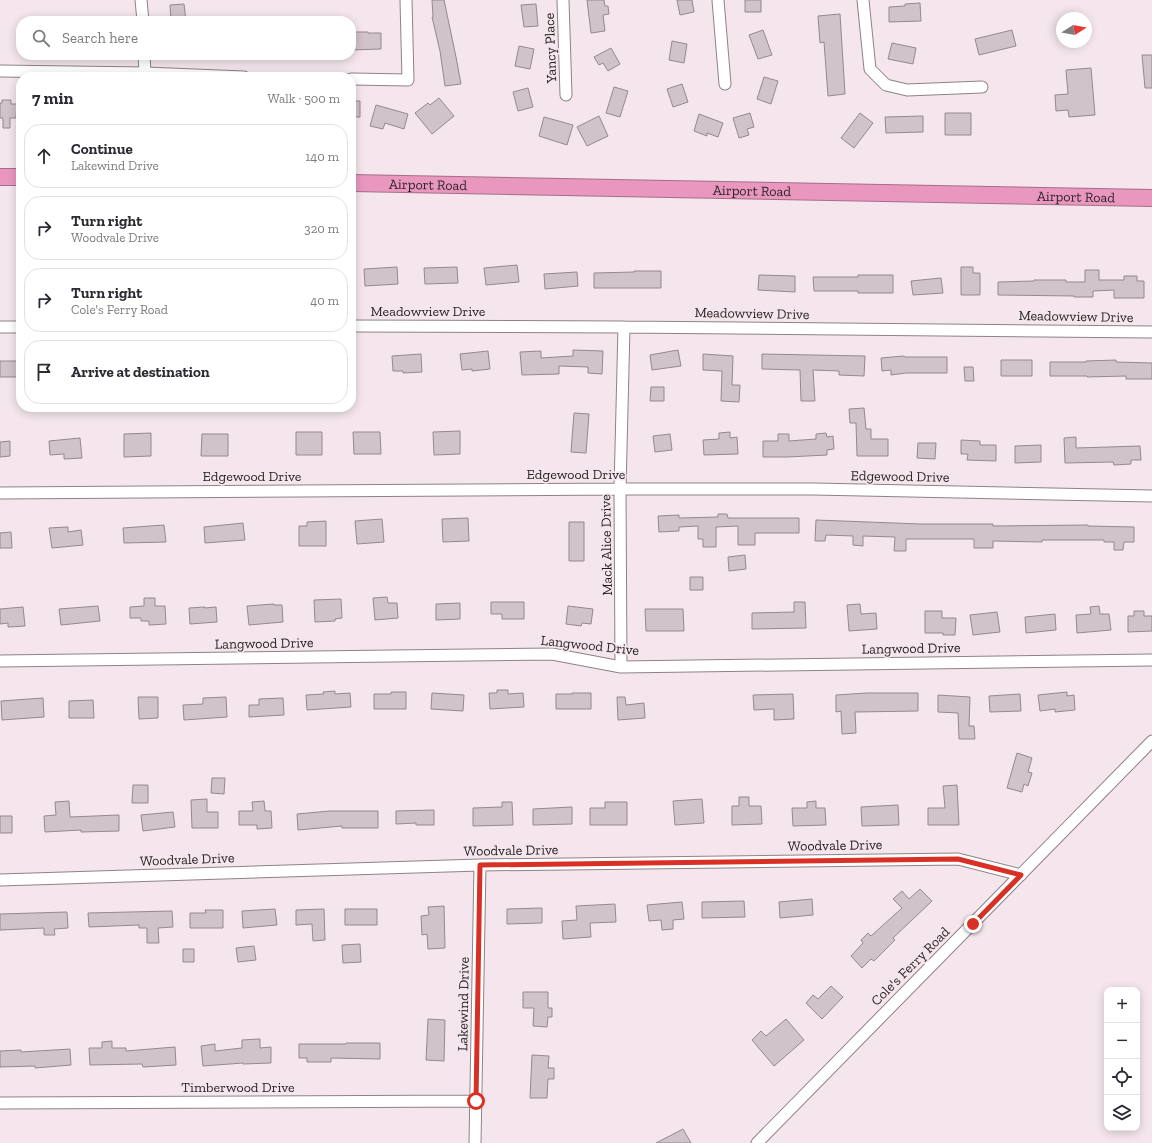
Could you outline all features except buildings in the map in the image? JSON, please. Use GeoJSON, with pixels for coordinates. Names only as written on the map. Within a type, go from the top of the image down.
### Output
{"type":"FeatureCollection","features":[{"type":"Feature","properties":{"kind":"highway"},"geometry":{"type":"LineString","coordinates":[[0,177],[16,177]]}},
{"type":"Feature","properties":{"kind":"highway","name":"Airport Road"},"geometry":{"type":"LineString","coordinates":[[356,183],[1152,198]]}},
{"type":"Feature","properties":{"kind":"street"},"geometry":{"type":"LineString","coordinates":[[142,0],[143,16]]}},
{"type":"Feature","properties":{"kind":"street"},"geometry":{"type":"LineString","coordinates":[[356,79],[408,80],[406,0]]}},
{"type":"Feature","properties":{"kind":"street","name":"Yancy Place"},"geometry":{"type":"LineString","coordinates":[[563,0],[566,95]]}},
{"type":"Feature","properties":{"kind":"street"},"geometry":{"type":"LineString","coordinates":[[718,0],[724,84]]}},
{"type":"Feature","properties":{"kind":"street"},"geometry":{"type":"LineString","coordinates":[[863,0],[870,69],[886,85],[908,90],[982,87]]}},
{"type":"Feature","properties":{"kind":"street"},"geometry":{"type":"LineString","coordinates":[[145,60],[146,72]]}},
{"type":"Feature","properties":{"kind":"street"},"geometry":{"type":"LineString","coordinates":[[0,71],[73,72]]}},
{"type":"Feature","properties":{"kind":"street","name":"Meadowview Drive"},"geometry":{"type":"LineString","coordinates":[[356,326],[1152,332]]}},
{"type":"Feature","properties":{"kind":"street"},"geometry":{"type":"LineString","coordinates":[[0,327],[16,327]]}},
{"type":"Feature","properties":{"kind":"street","name":"Mack Alice Drive"},"geometry":{"type":"LineString","coordinates":[[621,667],[620,488],[624,327]]}},
{"type":"Feature","properties":{"kind":"street","name":"Edgewood Drive"},"geometry":{"type":"LineString","coordinates":[[0,493],[620,488],[814,489],[1152,496]]}},
{"type":"Feature","properties":{"kind":"street","name":"Langwood Drive"},"geometry":{"type":"LineString","coordinates":[[0,662],[552,654],[621,667],[1152,660]]}},
{"type":"Feature","properties":{"kind":"street","name":"Cole's Ferry Road"},"geometry":{"type":"LineString","coordinates":[[757,1143],[1152,741]]}},
{"type":"Feature","properties":{"kind":"street","name":"Woodvale Drive"},"geometry":{"type":"LineString","coordinates":[[0,880],[480,865],[958,859],[1021,875]]}},
{"type":"Feature","properties":{"kind":"street","name":"Lakewind Drive"},"geometry":{"type":"LineString","coordinates":[[475,1143],[480,865]]}},
{"type":"Feature","properties":{"kind":"street","name":"Timberwood Drive"},"geometry":{"type":"LineString","coordinates":[[0,1103],[476,1101]]}},
{"type":"Feature","properties":{"kind":"route"},"geometry":{"type":"LineString","coordinates":[[476,1101],[480,865],[958,859],[1021,875],[973,924]]}}]}
